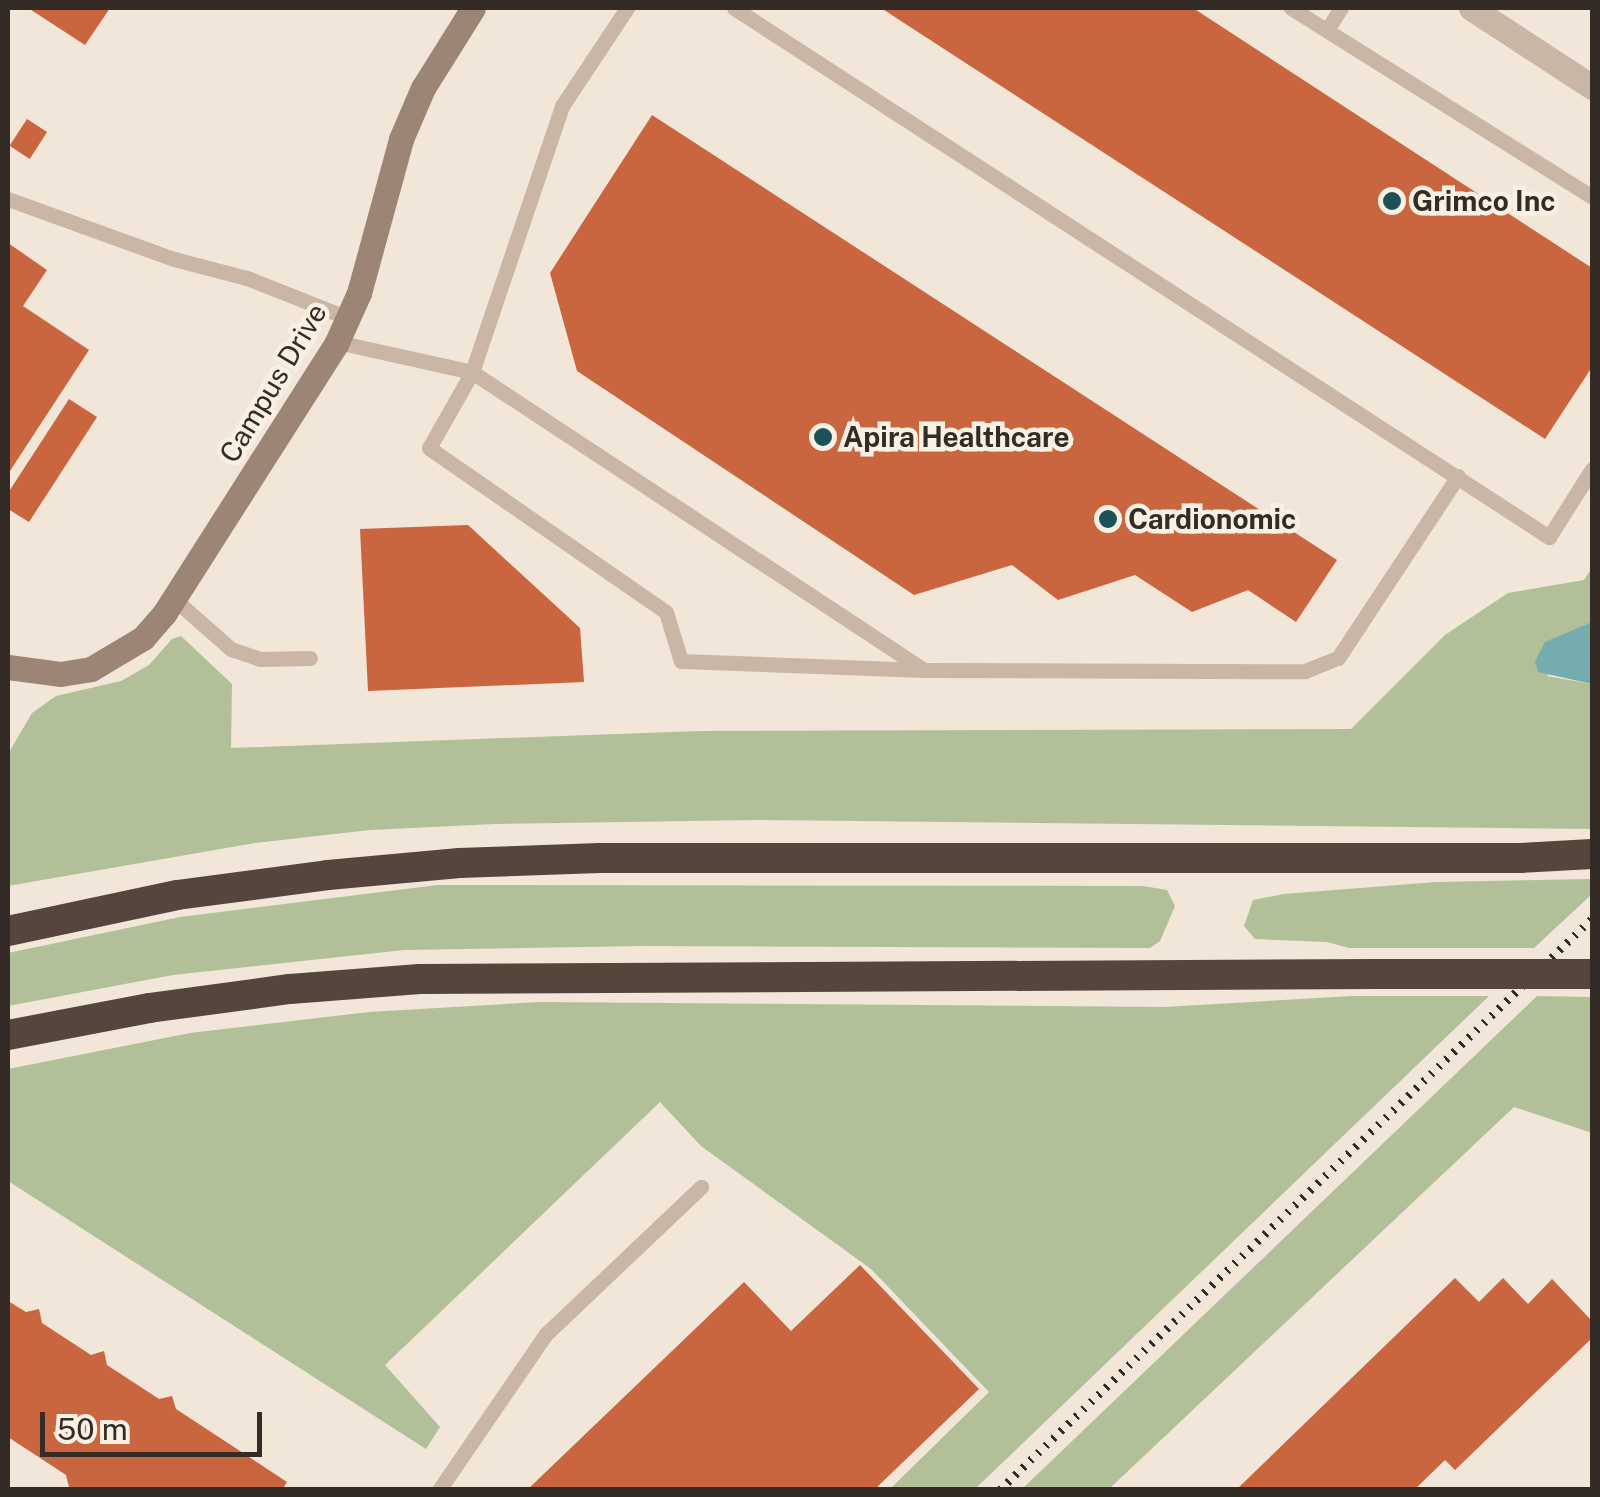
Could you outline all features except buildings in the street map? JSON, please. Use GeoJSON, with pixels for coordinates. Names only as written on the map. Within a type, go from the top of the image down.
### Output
{"type":"FeatureCollection","features":[{"type":"Feature","properties":{"kind":"highway"},"geometry":{"type":"LineString","coordinates":[[8,930],[177,895],[328,874],[459,863],[600,858],[1520,858],[1592,854]]}},
{"type":"Feature","properties":{"kind":"highway"},"geometry":{"type":"LineString","coordinates":[[8,1035],[150,1008],[420,979],[1592,974]]}},
{"type":"Feature","properties":{"kind":"street","name":"Campus Drive"},"geometry":{"type":"LineString","coordinates":[[8,667],[60,674],[91,669],[143,638],[174,598],[336,342],[375,238],[400,138],[423,88],[473,8]]}},
{"type":"Feature","properties":{"kind":"street"},"geometry":{"type":"LineString","coordinates":[[1470,8],[1592,87]]}},
{"type":"Feature","properties":{"kind":"lane"},"geometry":{"type":"LineString","coordinates":[[627,8],[562,106],[472,372],[429,448],[666,612],[681,661],[924,670],[1305,671],[1338,658],[1458,476]]}},
{"type":"Feature","properties":{"kind":"lane"},"geometry":{"type":"LineString","coordinates":[[734,8],[1549,536],[1592,469]]}},
{"type":"Feature","properties":{"kind":"lane"},"geometry":{"type":"LineString","coordinates":[[1291,8],[1592,197]]}},
{"type":"Feature","properties":{"kind":"lane"},"geometry":{"type":"LineString","coordinates":[[1327,30],[1341,8]]}},
{"type":"Feature","properties":{"kind":"lane"},"geometry":{"type":"LineString","coordinates":[[8,199],[174,259],[247,278],[348,318]]}},
{"type":"Feature","properties":{"kind":"lane"},"geometry":{"type":"LineString","coordinates":[[336,342],[472,372],[924,670]]}},
{"type":"Feature","properties":{"kind":"lane"},"geometry":{"type":"LineString","coordinates":[[174,598],[232,648],[260,659],[310,658]]}},
{"type":"Feature","properties":{"kind":"lane"},"geometry":{"type":"LineString","coordinates":[[439,1490],[546,1334],[701,1187]]}},
{"type":"Feature","properties":{"kind":"green space"},"geometry":{"type":"Polygon","coordinates":[[[1592,568],[1592,622],[1547,676],[1592,684],[1592,829],[757,820],[495,824],[370,830],[255,843],[8,886],[8,754],[32,713],[56,696],[121,681],[149,665],[172,639],[181,636],[232,684],[231,748],[699,731],[1351,729],[1445,635],[1508,593],[1584,580],[1592,568]]]}},
{"type":"Feature","properties":{"kind":"green space"},"geometry":{"type":"Polygon","coordinates":[[[1592,879],[1592,894],[1534,948],[1349,948],[1327,942],[1255,939],[1244,926],[1253,900],[1284,894],[1436,882],[1592,879]]]}},
{"type":"Feature","properties":{"kind":"green space"},"geometry":{"type":"Polygon","coordinates":[[[438,885],[1143,886],[1167,890],[1175,906],[1160,941],[1150,948],[642,946],[404,950],[173,975],[8,1006],[8,953],[180,917],[438,885]]]}},
{"type":"Feature","properties":{"kind":"green space"},"geometry":{"type":"Polygon","coordinates":[[[1352,996],[1489,996],[975,1489],[890,1489],[989,1392],[871,1269],[701,1146],[660,1102],[385,1365],[440,1427],[426,1449],[8,1181],[8,1069],[190,1033],[369,1012],[540,1002],[1165,1007],[1352,996]]]}},
{"type":"Feature","properties":{"kind":"green space"},"geometry":{"type":"Polygon","coordinates":[[[1537,996],[1592,997],[1592,1133],[1514,1107],[1109,1489],[1022,1489],[1537,996]]]}},
{"type":"Feature","properties":{"kind":"water"},"geometry":{"type":"Polygon","coordinates":[[[1592,622],[1592,684],[1538,672],[1535,661],[1545,642],[1592,622]]]}},
{"type":"Feature","properties":{"kind":"railway"},"geometry":{"type":"LineString","coordinates":[[1000,1490],[1592,919]]}},
{"type":"Feature","properties":{"kind":"place","name":"Grimco Inc"},"geometry":{"type":"Point","coordinates":[1392,201]}},
{"type":"Feature","properties":{"kind":"place","name":"Apira Healthcare"},"geometry":{"type":"Point","coordinates":[823,437]}},
{"type":"Feature","properties":{"kind":"place","name":"Cardionomic"},"geometry":{"type":"Point","coordinates":[1108,519]}}]}
